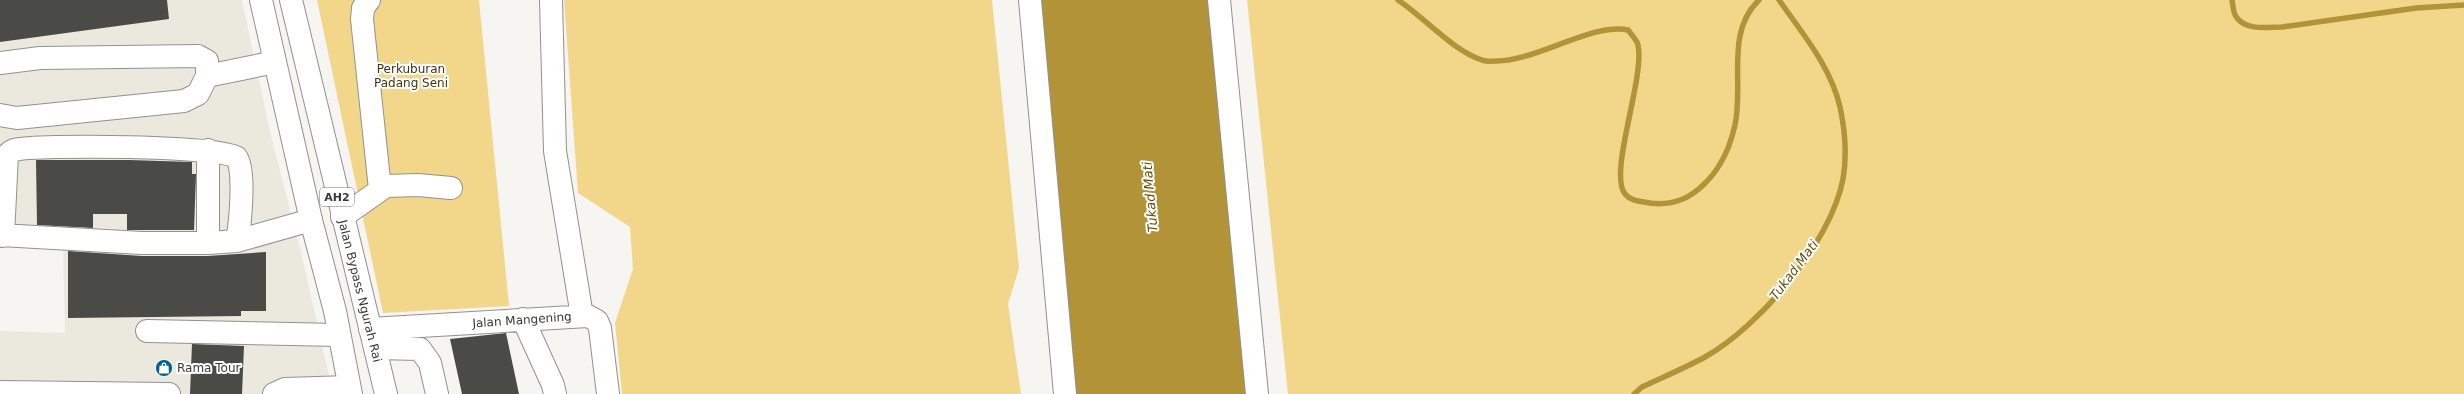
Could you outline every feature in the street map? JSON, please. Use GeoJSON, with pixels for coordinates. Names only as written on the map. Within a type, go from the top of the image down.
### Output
{"type":"FeatureCollection","features":[{"type":"Feature","properties":{"kind":"main road","name":"AH2"},"geometry":{"type":"LineString","coordinates":[[261,0],[311,220],[335,311],[350,390]]}},
{"type":"Feature","properties":{"kind":"main road","name":"Jalan Bypass Ngurah Rai"},"geometry":{"type":"LineString","coordinates":[[291,0],[342,217],[358,274],[386,394]]}},
{"type":"Feature","properties":{"kind":"main road"},"geometry":{"type":"LineString","coordinates":[[369,0],[363,8],[362,19],[380,189]]}},
{"type":"Feature","properties":{"kind":"main road"},"geometry":{"type":"LineString","coordinates":[[551,0],[555,151],[582,316]]}},
{"type":"Feature","properties":{"kind":"main road"},"geometry":{"type":"LineString","coordinates":[[1030,0],[1065,394]]}},
{"type":"Feature","properties":{"kind":"main road"},"geometry":{"type":"LineString","coordinates":[[1219,0],[1257,394]]}},
{"type":"Feature","properties":{"kind":"main road"},"geometry":{"type":"LineString","coordinates":[[0,63],[40,58],[198,56],[207,61],[207,76],[198,94],[184,101],[17,118],[0,115]]}},
{"type":"Feature","properties":{"kind":"main road"},"geometry":{"type":"LineString","coordinates":[[207,76],[275,62]]}},
{"type":"Feature","properties":{"kind":"main road"},"geometry":{"type":"LineString","coordinates":[[237,241],[241,168],[236,157],[228,152],[146,148],[14,150],[7,155],[3,171],[2,235],[142,243],[208,243],[237,241],[311,220]]}},
{"type":"Feature","properties":{"kind":"main road"},"geometry":{"type":"LineString","coordinates":[[208,150],[208,243]]}},
{"type":"Feature","properties":{"kind":"main road"},"geometry":{"type":"LineString","coordinates":[[342,217],[380,189],[393,185],[451,188]]}},
{"type":"Feature","properties":{"kind":"main road","name":"Jalan Mangening"},"geometry":{"type":"LineString","coordinates":[[373,339],[523,320],[582,316],[593,318],[599,324],[608,394]]}},
{"type":"Feature","properties":{"kind":"main road"},"geometry":{"type":"LineString","coordinates":[[523,320],[553,385],[555,394]]}},
{"type":"Feature","properties":{"kind":"main road"},"geometry":{"type":"LineString","coordinates":[[147,331],[339,335]]}},
{"type":"Feature","properties":{"kind":"main road"},"geometry":{"type":"LineString","coordinates":[[373,339],[420,349],[430,363],[437,394]]}},
{"type":"Feature","properties":{"kind":"main road"},"geometry":{"type":"LineString","coordinates":[[274,394],[285,389],[350,390]]}},
{"type":"Feature","properties":{"kind":"main road"},"geometry":{"type":"LineString","coordinates":[[0,392],[169,394]]}},
{"type":"Feature","properties":{"kind":"shaded area"},"geometry":{"type":"Polygon","coordinates":[[[0,0],[242,0],[270,132],[300,248],[333,394],[0,394],[0,331],[65,333],[63,247],[0,246],[0,0]]]}},
{"type":"Feature","properties":{"kind":"green space","name":"Perkuburan Padang Seni"},"geometry":{"type":"Polygon","coordinates":[[[317,0],[479,0],[509,306],[383,313],[317,0]]]}},
{"type":"Feature","properties":{"kind":"green space"},"geometry":{"type":"Polygon","coordinates":[[[564,0],[992,0],[1019,268],[1008,304],[1021,394],[622,394],[615,323],[633,269],[630,227],[578,193],[564,0]]]}},
{"type":"Feature","properties":{"kind":"green space"},"geometry":{"type":"Polygon","coordinates":[[[1247,0],[2464,0],[2464,394],[1288,394],[1247,0]]]}},
{"type":"Feature","properties":{"kind":"water"},"geometry":{"type":"Polygon","coordinates":[[[1041,0],[1211,0],[1249,394],[1075,394],[1041,0]]]}},
{"type":"Feature","properties":{"kind":"building"},"geometry":{"type":"Polygon","coordinates":[[[0,0],[167,0],[169,19],[0,42],[0,0]]]}},
{"type":"Feature","properties":{"kind":"building"},"geometry":{"type":"Polygon","coordinates":[[[36,160],[192,162],[192,174],[196,174],[194,230],[127,230],[127,214],[93,214],[93,228],[37,225],[36,160]]]}},
{"type":"Feature","properties":{"kind":"building"},"geometry":{"type":"Polygon","coordinates":[[[68,251],[142,256],[208,256],[266,252],[266,311],[241,311],[241,316],[68,318],[68,251]]]}},
{"type":"Feature","properties":{"kind":"building"},"geometry":{"type":"Polygon","coordinates":[[[506,333],[519,394],[462,394],[450,339],[506,333]]]}},
{"type":"Feature","properties":{"kind":"building"},"geometry":{"type":"Polygon","coordinates":[[[192,344],[244,346],[242,394],[190,394],[192,344]]]}},
{"type":"Feature","properties":{"kind":"waterway"},"geometry":{"type":"LineString","coordinates":[[1398,0],[1460,49],[1485,61],[1512,59],[1529,55],[1599,31],[1614,29],[1628,30],[1638,45],[1639,60],[1637,80],[1623,147],[1621,183],[1625,194],[1631,199],[1659,204],[1678,201],[1694,193],[1713,175],[1725,155],[1735,125],[1738,93],[1739,43],[1742,27],[1749,13],[1759,0]]}},
{"type":"Feature","properties":{"kind":"waterway","name":"Tukad Mati"},"geometry":{"type":"LineString","coordinates":[[1634,394],[1642,387],[1705,357],[1726,343],[1748,325],[1770,304],[1809,255],[1824,229],[1836,203],[1843,179],[1845,161],[1843,125],[1836,92],[1815,51],[1779,0]]}},
{"type":"Feature","properties":{"kind":"waterway"},"geometry":{"type":"LineString","coordinates":[[2232,0],[2235,14],[2241,22],[2252,27],[2264,28],[2282,27],[2416,8],[2464,5]]}},
{"type":"Feature","properties":{"kind":"place","name":"Rama Tour"},"geometry":{"type":"Point","coordinates":[164,368]}}]}
